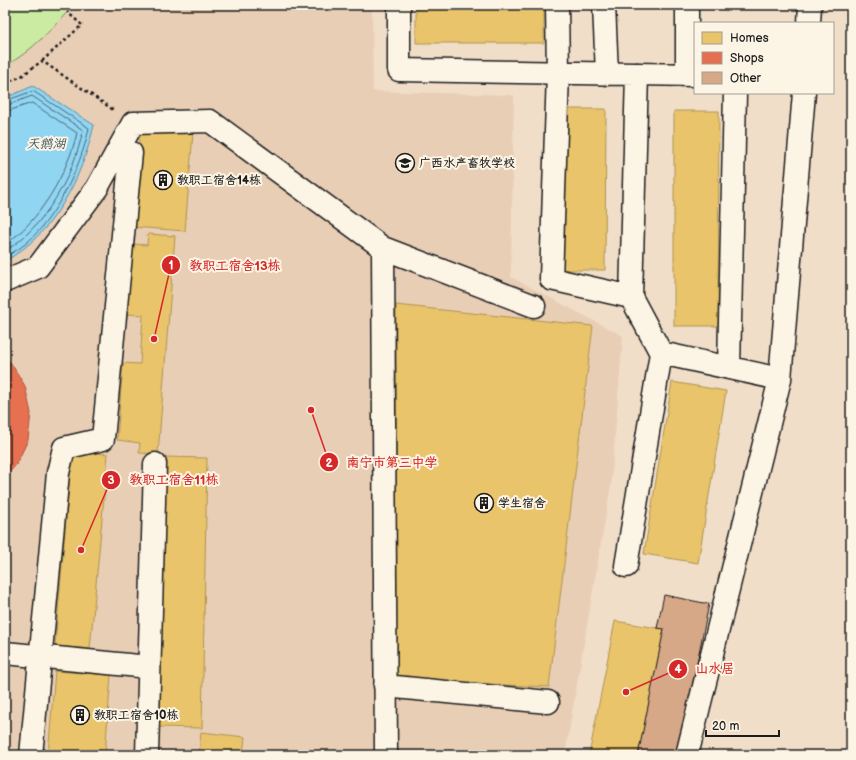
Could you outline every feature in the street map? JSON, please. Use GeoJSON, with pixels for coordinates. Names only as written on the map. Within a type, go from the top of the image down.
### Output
{"type":"FeatureCollection","features":[{"type":"Feature","properties":{"kind":"street"},"geometry":{"type":"LineString","coordinates":[[399,5],[398,70],[691,75],[687,5]]}},
{"type":"Feature","properties":{"kind":"street"},"geometry":{"type":"LineString","coordinates":[[557,5],[558,73],[550,279],[631,297]]}},
{"type":"Feature","properties":{"kind":"street"},"geometry":{"type":"LineString","coordinates":[[604,5],[607,74]]}},
{"type":"Feature","properties":{"kind":"street"},"geometry":{"type":"LineString","coordinates":[[809,22],[810,5]]}},
{"type":"Feature","properties":{"kind":"street"},"geometry":{"type":"LineString","coordinates":[[626,566],[661,353],[631,297],[637,74]]}},
{"type":"Feature","properties":{"kind":"street"},"geometry":{"type":"LineString","coordinates":[[729,368],[735,94]]}},
{"type":"Feature","properties":{"kind":"street"},"geometry":{"type":"LineString","coordinates":[[687,755],[780,379],[804,94]]}},
{"type":"Feature","properties":{"kind":"street"},"geometry":{"type":"LineString","coordinates":[[5,281],[38,267],[97,188],[134,123],[210,121],[383,248],[534,306]]}},
{"type":"Feature","properties":{"kind":"street"},"geometry":{"type":"LineString","coordinates":[[31,755],[58,473],[64,448],[103,439],[131,153]]}},
{"type":"Feature","properties":{"kind":"street"},"geometry":{"type":"LineString","coordinates":[[383,248],[386,755]]}},
{"type":"Feature","properties":{"kind":"street"},"geometry":{"type":"LineString","coordinates":[[661,353],[780,379]]}},
{"type":"Feature","properties":{"kind":"street"},"geometry":{"type":"LineString","coordinates":[[147,755],[155,464]]}},
{"type":"Feature","properties":{"kind":"street"},"geometry":{"type":"LineString","coordinates":[[5,653],[149,667]]}},
{"type":"Feature","properties":{"kind":"street"},"geometry":{"type":"LineString","coordinates":[[385,686],[548,702]]}},
{"type":"Feature","properties":{"kind":"path"},"geometry":{"type":"LineString","coordinates":[[5,83],[20,77],[42,61],[82,24],[67,12]]}},
{"type":"Feature","properties":{"kind":"path"},"geometry":{"type":"LineString","coordinates":[[42,61],[134,123]]}},
{"type":"Feature","properties":{"kind":"shaded area"},"geometry":{"type":"Polygon","coordinates":[[[5,5],[372,5],[373,91],[514,95],[511,277],[623,336],[611,485],[565,755],[5,755],[5,5]]]}},
{"type":"Feature","properties":{"kind":"green space"},"geometry":{"type":"Polygon","coordinates":[[[5,5],[74,5],[34,46],[5,66],[5,5]]]}},
{"type":"Feature","properties":{"kind":"water","name":"天鹅湖"},"geometry":{"type":"Polygon","coordinates":[[[33,86],[94,125],[82,165],[63,203],[52,220],[38,236],[22,250],[5,261],[5,98],[33,86]]]}},
{"type":"Feature","properties":{"kind":"building: Homes"},"geometry":{"type":"Polygon","coordinates":[[[416,5],[544,5],[544,43],[416,43],[416,5]]]}},
{"type":"Feature","properties":{"kind":"building: Homes"},"geometry":{"type":"Polygon","coordinates":[[[622,5],[667,5],[667,9],[622,8],[622,5]]]}},
{"type":"Feature","properties":{"kind":"building: Homes"},"geometry":{"type":"Polygon","coordinates":[[[562,109],[606,109],[605,270],[561,270],[562,109]]]}},
{"type":"Feature","properties":{"kind":"building: Homes"},"geometry":{"type":"Polygon","coordinates":[[[674,111],[719,111],[718,326],[674,326],[674,111]]]}},
{"type":"Feature","properties":{"kind":"building: Homes","name":"教职工宿舍14栋"},"geometry":{"type":"Polygon","coordinates":[[[140,129],[193,133],[185,231],[132,227],[140,129]]]}},
{"type":"Feature","properties":{"kind":"building: Homes"},"geometry":{"type":"Polygon","coordinates":[[[148,234],[175,236],[158,454],[139,453],[140,443],[117,440],[123,363],[140,364],[143,315],[126,314],[132,244],[147,245],[148,234]]]}},
{"type":"Feature","properties":{"kind":"building: Homes","name":"学生宿舍"},"geometry":{"type":"Polygon","coordinates":[[[396,305],[593,326],[549,687],[397,680],[396,305]]]}},
{"type":"Feature","properties":{"kind":"building: Homes"},"geometry":{"type":"Polygon","coordinates":[[[672,382],[726,391],[698,563],[644,554],[672,382]]]}},
{"type":"Feature","properties":{"kind":"building: Homes"},"geometry":{"type":"Polygon","coordinates":[[[72,451],[108,454],[90,649],[55,646],[72,451]]]}},
{"type":"Feature","properties":{"kind":"building: Homes"},"geometry":{"type":"Polygon","coordinates":[[[165,457],[207,458],[202,728],[159,727],[165,457]]]}},
{"type":"Feature","properties":{"kind":"building: Homes"},"geometry":{"type":"Polygon","coordinates":[[[615,621],[664,629],[638,755],[589,755],[615,621]]]}},
{"type":"Feature","properties":{"kind":"building: Homes"},"geometry":{"type":"Polygon","coordinates":[[[5,664],[10,664],[5,735],[5,664]]]}},
{"type":"Feature","properties":{"kind":"building: Homes","name":"教职工宿舍10栋"},"geometry":{"type":"Polygon","coordinates":[[[55,671],[111,675],[105,755],[48,755],[55,671]]]}},
{"type":"Feature","properties":{"kind":"building: Homes"},"geometry":{"type":"Polygon","coordinates":[[[201,732],[245,737],[243,755],[199,755],[201,732]]]}},
{"type":"Feature","properties":{"kind":"building: Shops"},"geometry":{"type":"Polygon","coordinates":[[[5,358],[11,363],[25,386],[31,413],[28,440],[16,465],[5,477],[5,358]]]}},
{"type":"Feature","properties":{"kind":"building: Other"},"geometry":{"type":"Polygon","coordinates":[[[664,595],[709,604],[678,755],[638,755],[664,629],[657,628],[664,595]]]}},
{"type":"Feature","properties":{"kind":"place","name":"广西水产畜牧学校"},"geometry":{"type":"Point","coordinates":[405,163]}},
{"type":"Feature","properties":{"kind":"place","name":"教职工宿舍14栋"},"geometry":{"type":"Point","coordinates":[163,180]}},
{"type":"Feature","properties":{"kind":"place","name":"教职工宿舍13栋"},"geometry":{"type":"Point","coordinates":[154,339]}},
{"type":"Feature","properties":{"kind":"place","name":"南宁市第三中学"},"geometry":{"type":"Point","coordinates":[311,410]}},
{"type":"Feature","properties":{"kind":"place","name":"学生宿舍"},"geometry":{"type":"Point","coordinates":[484,503]}},
{"type":"Feature","properties":{"kind":"place","name":"教职工宿舍11栋"},"geometry":{"type":"Point","coordinates":[81,550]}},
{"type":"Feature","properties":{"kind":"place","name":"山水居"},"geometry":{"type":"Point","coordinates":[626,692]}},
{"type":"Feature","properties":{"kind":"place","name":"教职工宿舍10栋"},"geometry":{"type":"Point","coordinates":[80,715]}}]}
